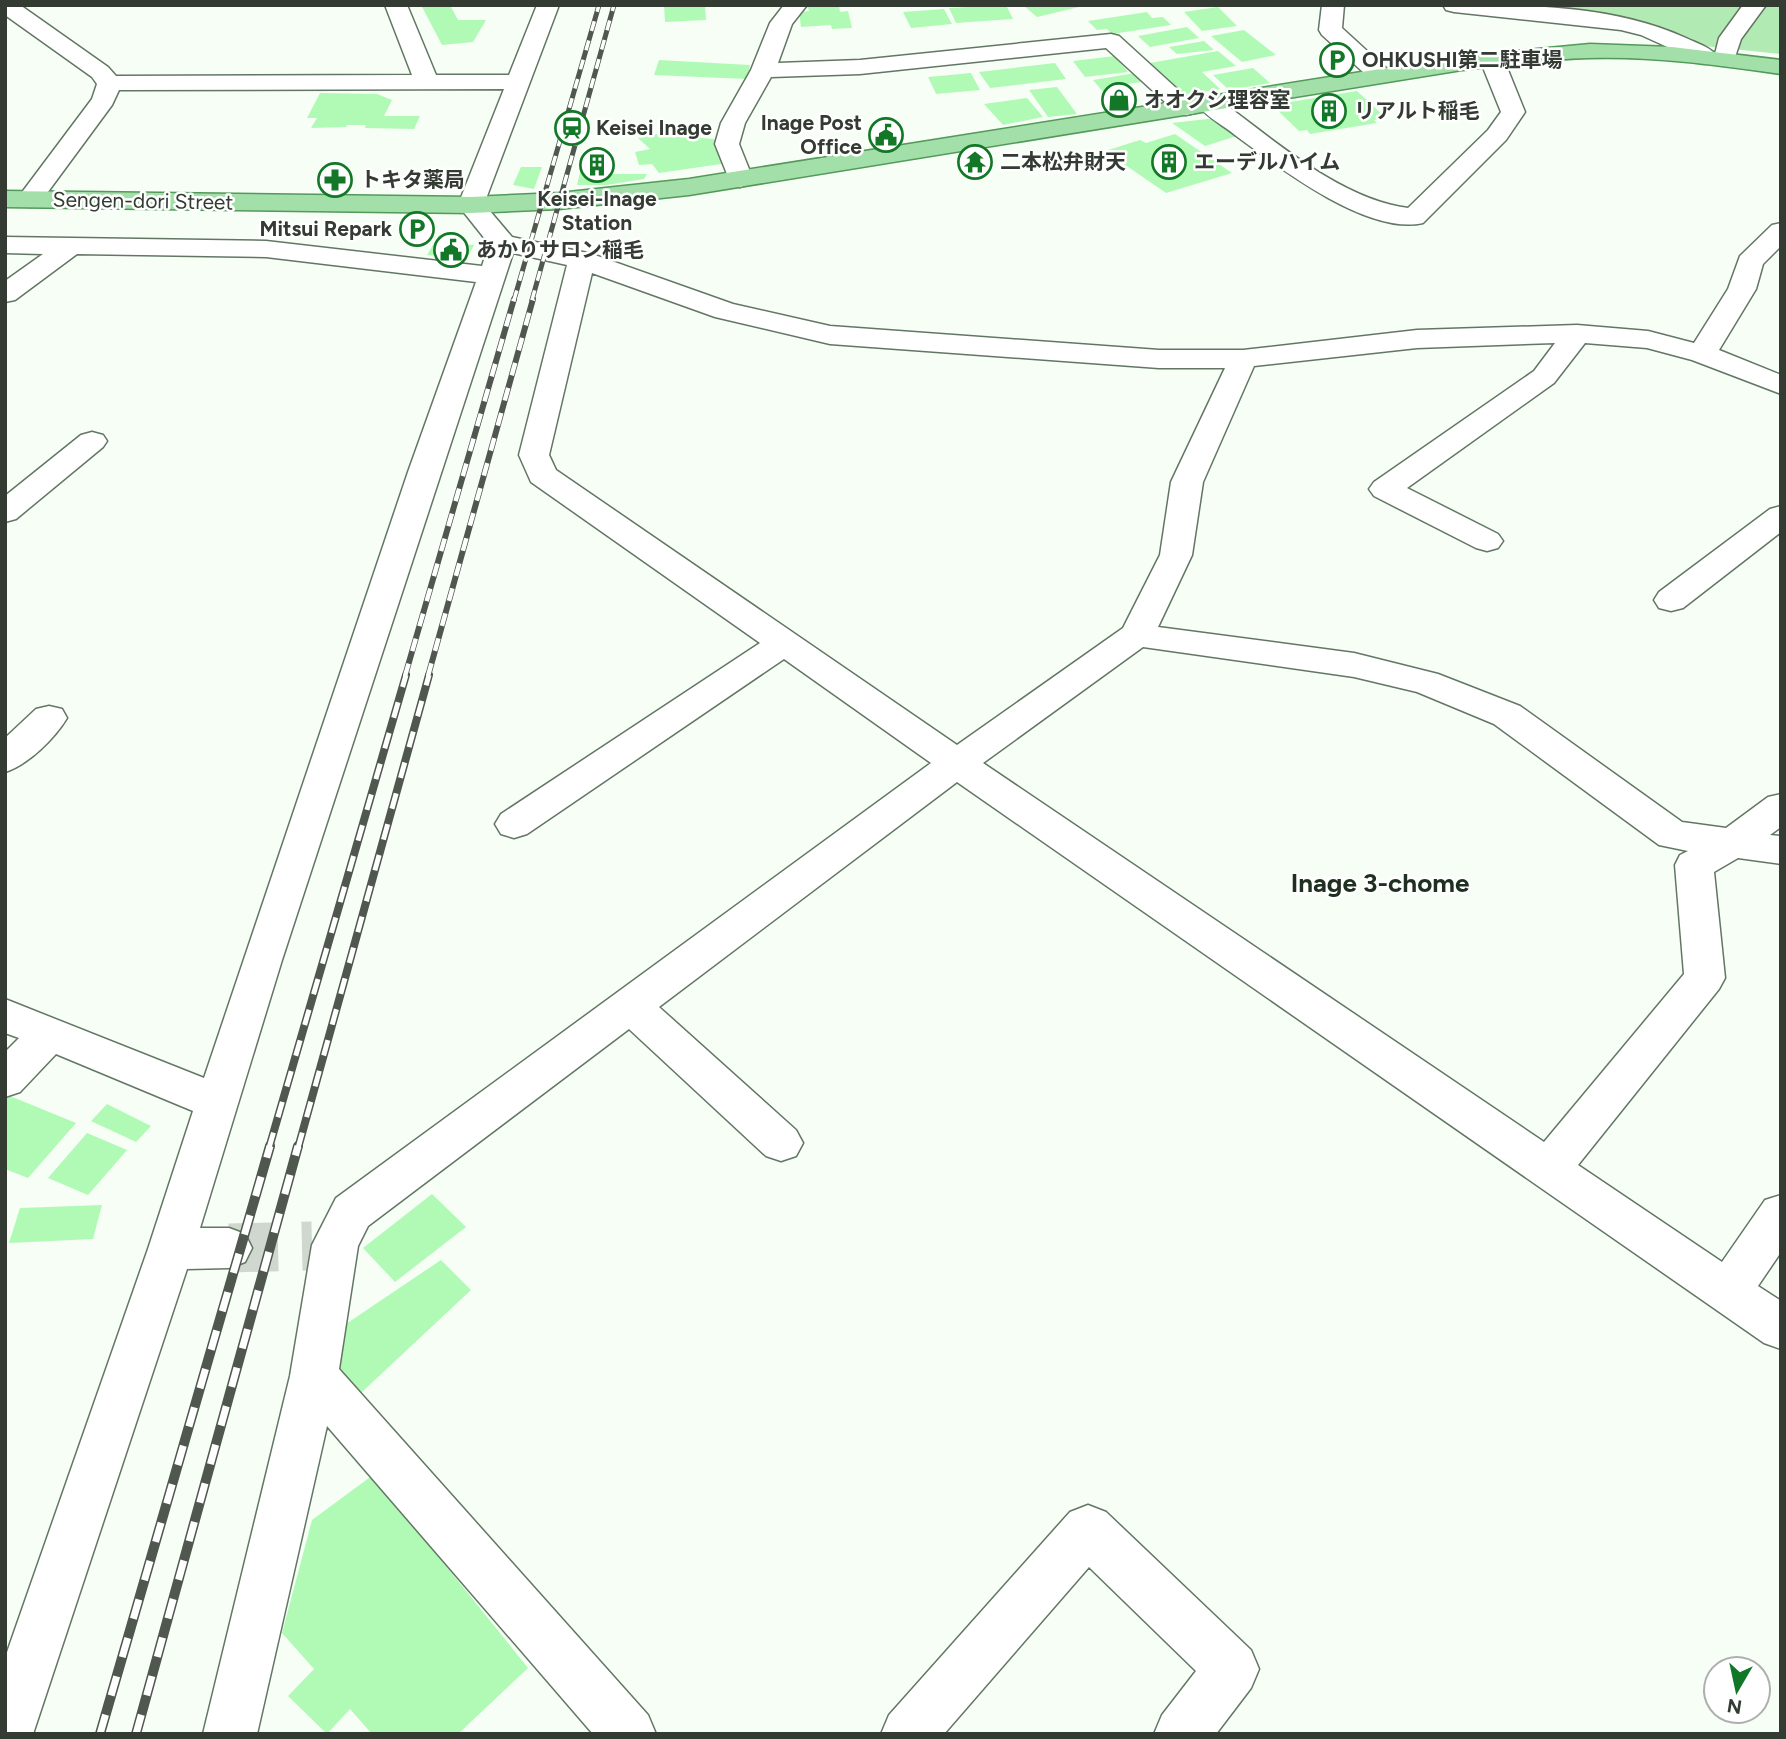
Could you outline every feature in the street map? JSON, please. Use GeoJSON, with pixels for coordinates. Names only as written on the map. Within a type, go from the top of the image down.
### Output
{"type":"FeatureCollection","features":[{"type":"Feature","properties":{"kind":"main road","name":"Sengen-dori Street"},"geometry":{"type":"LineString","coordinates":[[18,199],[471,205],[559,201],[740,179],[1381,76],[1561,52],[1609,50],[1715,57],[1781,67]]}},
{"type":"Feature","properties":{"kind":"street"},"geometry":{"type":"LineString","coordinates":[[5,5],[100,72],[109,83]]}},
{"type":"Feature","properties":{"kind":"street"},"geometry":{"type":"LineString","coordinates":[[396,5],[427,82]]}},
{"type":"Feature","properties":{"kind":"street"},"geometry":{"type":"LineString","coordinates":[[6,1734],[171,1249],[275,920],[496,259],[471,205],[548,5]]}},
{"type":"Feature","properties":{"kind":"street"},"geometry":{"type":"LineString","coordinates":[[740,179],[727,144],[733,123],[763,70],[781,23],[796,5]]}},
{"type":"Feature","properties":{"kind":"street"},"geometry":{"type":"LineString","coordinates":[[1333,5],[1330,30],[1381,76]]}},
{"type":"Feature","properties":{"kind":"street"},"geometry":{"type":"LineString","coordinates":[[1454,5],[1622,23],[1649,30],[1715,57],[1755,5]]}},
{"type":"Feature","properties":{"kind":"street"},"geometry":{"type":"LineString","coordinates":[[763,70],[860,67],[1111,41],[1198,106],[1324,187],[1395,217],[1414,217],[1497,135],[1513,112],[1492,60]]}},
{"type":"Feature","properties":{"kind":"street"},"geometry":{"type":"LineString","coordinates":[[109,83],[518,82]]}},
{"type":"Feature","properties":{"kind":"street"},"geometry":{"type":"LineString","coordinates":[[18,199],[104,100],[109,83]]}},
{"type":"Feature","properties":{"kind":"street"},"geometry":{"type":"LineString","coordinates":[[1702,354],[1741,289],[1750,262],[1781,231]]}},
{"type":"Feature","properties":{"kind":"street"},"geometry":{"type":"LineString","coordinates":[[5,294],[74,244]]}},
{"type":"Feature","properties":{"kind":"street"},"geometry":{"type":"LineString","coordinates":[[5,245],[74,244],[582,260],[725,311],[830,335],[1159,359],[1243,359],[1417,339],[1577,334],[1648,340],[1702,354],[1781,385]]}},
{"type":"Feature","properties":{"kind":"street"},"geometry":{"type":"LineString","coordinates":[[582,260],[534,455],[542,475],[956,764],[1781,1328]]}},
{"type":"Feature","properties":{"kind":"street"},"geometry":{"type":"LineString","coordinates":[[1487,541],[1385,489],[1544,377],[1577,334]]}},
{"type":"Feature","properties":{"kind":"street"},"geometry":{"type":"LineString","coordinates":[[230,1734],[314,1376],[324,1245],[352,1212],[956,764],[1137,635],[1176,555],[1187,482],[1243,359]]}},
{"type":"Feature","properties":{"kind":"street"},"geometry":{"type":"LineString","coordinates":[[5,512],[92,441]]}},
{"type":"Feature","properties":{"kind":"street"},"geometry":{"type":"LineString","coordinates":[[1671,600],[1781,516]]}},
{"type":"Feature","properties":{"kind":"street"},"geometry":{"type":"LineString","coordinates":[[1137,635],[1354,665],[1426,682],[1507,715],[1672,835],[1781,850]]}},
{"type":"Feature","properties":{"kind":"street"},"geometry":{"type":"LineString","coordinates":[[514,824],[784,643]]}},
{"type":"Feature","properties":{"kind":"street"},"geometry":{"type":"LineString","coordinates":[[5,759],[49,719]]}},
{"type":"Feature","properties":{"kind":"street"},"geometry":{"type":"LineString","coordinates":[[1549,1169],[1705,978],[1694,865],[1730,845],[1781,807]]}},
{"type":"Feature","properties":{"kind":"street"},"geometry":{"type":"LineString","coordinates":[[630,1005],[781,1143]]}},
{"type":"Feature","properties":{"kind":"street"},"geometry":{"type":"LineString","coordinates":[[5,1015],[218,1102]]}},
{"type":"Feature","properties":{"kind":"street"},"geometry":{"type":"LineString","coordinates":[[5,1080],[50,1033]]}},
{"type":"Feature","properties":{"kind":"street"},"geometry":{"type":"LineString","coordinates":[[1728,1292],[1781,1214]]}},
{"type":"Feature","properties":{"kind":"street"},"geometry":{"type":"LineString","coordinates":[[171,1249],[229,1248]]}},
{"type":"Feature","properties":{"kind":"street"},"geometry":{"type":"LineString","coordinates":[[314,1376],[629,1734]]}},
{"type":"Feature","properties":{"kind":"street"},"geometry":{"type":"LineString","coordinates":[[908,1734],[1088,1530],[1232,1669],[1181,1734]]}},
{"type":"Feature","properties":{"kind":"green space"},"geometry":{"type":"Polygon","coordinates":[[[1519,5],[1781,5],[1781,54],[1695,45],[1569,9],[1519,5]]]}},
{"type":"Feature","properties":{"kind":"building"},"geometry":{"type":"Polygon","coordinates":[[[421,5],[450,5],[458,20],[486,20],[473,42],[442,45],[421,5]]]}},
{"type":"Feature","properties":{"kind":"building"},"geometry":{"type":"Polygon","coordinates":[[[664,5],[705,5],[706,20],[665,22],[664,5]]]}},
{"type":"Feature","properties":{"kind":"building"},"geometry":{"type":"Polygon","coordinates":[[[807,5],[839,5],[840,12],[848,11],[852,28],[832,29],[831,25],[801,27],[799,12],[809,11],[807,5]]]}},
{"type":"Feature","properties":{"kind":"building"},"geometry":{"type":"Polygon","coordinates":[[[1006,5],[1013,19],[956,23],[949,8],[1006,5]]]}},
{"type":"Feature","properties":{"kind":"building"},"geometry":{"type":"Polygon","coordinates":[[[1023,5],[1083,5],[1083,6],[1037,17],[1023,5]]]}},
{"type":"Feature","properties":{"kind":"building"},"geometry":{"type":"Polygon","coordinates":[[[1218,7],[1237,26],[1202,31],[1184,12],[1218,7]]]}},
{"type":"Feature","properties":{"kind":"building"},"geometry":{"type":"Polygon","coordinates":[[[944,9],[952,24],[911,28],[903,12],[944,9]]]}},
{"type":"Feature","properties":{"kind":"building"},"geometry":{"type":"Polygon","coordinates":[[[1147,12],[1152,18],[1163,17],[1171,25],[1112,34],[1107,29],[1097,30],[1088,21],[1147,12]]]}},
{"type":"Feature","properties":{"kind":"building"},"geometry":{"type":"Polygon","coordinates":[[[1187,27],[1199,38],[1150,47],[1138,36],[1187,27]]]}},
{"type":"Feature","properties":{"kind":"building"},"geometry":{"type":"Polygon","coordinates":[[[1244,30],[1276,55],[1242,62],[1211,36],[1244,30]]]}},
{"type":"Feature","properties":{"kind":"building"},"geometry":{"type":"Polygon","coordinates":[[[1204,41],[1214,50],[1177,54],[1169,47],[1204,41]]]}},
{"type":"Feature","properties":{"kind":"building"},"geometry":{"type":"Polygon","coordinates":[[[1218,51],[1236,66],[1202,72],[1220,89],[1185,95],[1150,63],[1218,51]]]}},
{"type":"Feature","properties":{"kind":"building"},"geometry":{"type":"Polygon","coordinates":[[[1115,56],[1128,72],[1085,77],[1073,61],[1115,56]]]}},
{"type":"Feature","properties":{"kind":"building"},"geometry":{"type":"Polygon","coordinates":[[[659,60],[750,65],[747,79],[654,75],[659,60]]]}},
{"type":"Feature","properties":{"kind":"building"},"geometry":{"type":"Polygon","coordinates":[[[1055,63],[1066,79],[990,88],[979,72],[1055,63]]]}},
{"type":"Feature","properties":{"kind":"building"},"geometry":{"type":"Polygon","coordinates":[[[1253,68],[1270,83],[1229,90],[1213,75],[1253,68]]]}},
{"type":"Feature","properties":{"kind":"building"},"geometry":{"type":"Polygon","coordinates":[[[971,73],[980,90],[936,94],[928,77],[971,73]]]}},
{"type":"Feature","properties":{"kind":"building"},"geometry":{"type":"Polygon","coordinates":[[[1135,73],[1142,82],[1118,85],[1135,104],[1116,107],[1093,80],[1135,73]]]}},
{"type":"Feature","properties":{"kind":"building"},"geometry":{"type":"Polygon","coordinates":[[[1057,87],[1077,114],[1048,117],[1029,90],[1057,87]]]}},
{"type":"Feature","properties":{"kind":"building","name":"リアルト稲毛"},"geometry":{"type":"Polygon","coordinates":[[[1357,91],[1386,118],[1374,120],[1377,123],[1310,134],[1307,130],[1299,131],[1272,105],[1357,91]]]}},
{"type":"Feature","properties":{"kind":"building"},"geometry":{"type":"Polygon","coordinates":[[[320,93],[377,94],[392,100],[384,116],[420,116],[414,129],[365,128],[366,125],[311,128],[317,118],[307,118],[320,93]]]}},
{"type":"Feature","properties":{"kind":"building"},"geometry":{"type":"Polygon","coordinates":[[[1027,98],[1043,117],[1003,125],[984,104],[1027,98]]]}},
{"type":"Feature","properties":{"kind":"building"},"geometry":{"type":"Polygon","coordinates":[[[1216,118],[1240,135],[1205,146],[1172,123],[1216,118]]]}},
{"type":"Feature","properties":{"kind":"building"},"geometry":{"type":"Polygon","coordinates":[[[657,134],[714,139],[728,163],[659,173],[652,164],[639,165],[635,152],[650,149],[638,138],[657,134]]]}},
{"type":"Feature","properties":{"kind":"building","name":"エーデルハイム"},"geometry":{"type":"Polygon","coordinates":[[[1175,134],[1232,173],[1166,193],[1105,151],[1140,140],[1146,143],[1175,134]]]}},
{"type":"Feature","properties":{"kind":"building","name":"Keisei-Inage Station"},"geometry":{"type":"Polygon","coordinates":[[[584,156],[614,157],[610,174],[647,174],[644,179],[607,185],[577,185],[584,156]]]}},
{"type":"Feature","properties":{"kind":"building"},"geometry":{"type":"Polygon","coordinates":[[[521,167],[542,167],[534,189],[513,185],[521,167]]]}},
{"type":"Feature","properties":{"kind":"building","name":"あかりサロン稲毛"},"geometry":{"type":"Polygon","coordinates":[[[439,235],[457,237],[453,244],[474,245],[467,258],[427,255],[439,235]]]}},
{"type":"Feature","properties":{"kind":"building"},"geometry":{"type":"Polygon","coordinates":[[[5,1094],[76,1123],[28,1178],[5,1169],[5,1094]]]}},
{"type":"Feature","properties":{"kind":"building"},"geometry":{"type":"Polygon","coordinates":[[[107,1104],[151,1126],[136,1142],[91,1121],[107,1104]]]}},
{"type":"Feature","properties":{"kind":"building"},"geometry":{"type":"Polygon","coordinates":[[[87,1133],[127,1150],[88,1195],[48,1178],[87,1133]]]}},
{"type":"Feature","properties":{"kind":"building"},"geometry":{"type":"Polygon","coordinates":[[[432,1194],[466,1227],[395,1282],[363,1248],[432,1194]]]}},
{"type":"Feature","properties":{"kind":"building"},"geometry":{"type":"Polygon","coordinates":[[[102,1205],[93,1239],[9,1243],[20,1208],[102,1205]]]}},
{"type":"Feature","properties":{"kind":"building"},"geometry":{"type":"Polygon","coordinates":[[[441,1260],[471,1290],[362,1392],[326,1369],[340,1328],[441,1260]]]}},
{"type":"Feature","properties":{"kind":"building"},"geometry":{"type":"Polygon","coordinates":[[[373,1475],[528,1668],[458,1734],[372,1734],[350,1709],[327,1734],[288,1696],[314,1669],[282,1633],[312,1520],[373,1475]]]}},
{"type":"Feature","properties":{"kind":"tunnel"},"geometry":{"type":"LineString","coordinates":[[229,1248],[312,1246]]}},
{"type":"Feature","properties":{"kind":"railway"},"geometry":{"type":"LineString","coordinates":[[514,300],[599,5]]}},
{"type":"Feature","properties":{"kind":"railway"},"geometry":{"type":"LineString","coordinates":[[532,300],[614,5]]}},
{"type":"Feature","properties":{"kind":"railway"},"geometry":{"type":"LineString","coordinates":[[405,676],[514,299]]}},
{"type":"Feature","properties":{"kind":"railway"},"geometry":{"type":"LineString","coordinates":[[428,676],[533,299]]}},
{"type":"Feature","properties":{"kind":"railway"},"geometry":{"type":"LineString","coordinates":[[269,1148],[406,675]]}},
{"type":"Feature","properties":{"kind":"railway"},"geometry":{"type":"LineString","coordinates":[[298,1148],[429,675]]}},
{"type":"Feature","properties":{"kind":"railway"},"geometry":{"type":"LineString","coordinates":[[100,1734],[270,1146]]}},
{"type":"Feature","properties":{"kind":"railway"},"geometry":{"type":"LineString","coordinates":[[136,1734],[298,1146]]}},
{"type":"Feature","properties":{"kind":"place","name":"OHKUSHI第二駐車場"},"geometry":{"type":"Point","coordinates":[1337,60]}},
{"type":"Feature","properties":{"kind":"place","name":"オオクシ理容室"},"geometry":{"type":"Point","coordinates":[1119,100]}},
{"type":"Feature","properties":{"kind":"place","name":"リアルト稲毛"},"geometry":{"type":"Point","coordinates":[1329,111]}},
{"type":"Feature","properties":{"kind":"place","name":"Keisei Inage"},"geometry":{"type":"Point","coordinates":[572,128]}},
{"type":"Feature","properties":{"kind":"place","name":"Inage Post Office"},"geometry":{"type":"Point","coordinates":[886,135]}},
{"type":"Feature","properties":{"kind":"place","name":"二本松弁財天"},"geometry":{"type":"Point","coordinates":[975,162]}},
{"type":"Feature","properties":{"kind":"place","name":"エーデルハイム"},"geometry":{"type":"Point","coordinates":[1169,162]}},
{"type":"Feature","properties":{"kind":"place","name":"Keisei-Inage Station"},"geometry":{"type":"Point","coordinates":[597,165]}},
{"type":"Feature","properties":{"kind":"place","name":"トキタ薬局"},"geometry":{"type":"Point","coordinates":[335,180]}},
{"type":"Feature","properties":{"kind":"place","name":"Mitsui Repark"},"geometry":{"type":"Point","coordinates":[417,229]}},
{"type":"Feature","properties":{"kind":"place","name":"あかりサロン稲毛"},"geometry":{"type":"Point","coordinates":[451,250]}},
{"type":"Feature","properties":{"kind":"district","name":"Inage 3-chome"},"geometry":{"type":"Point","coordinates":[1380,883]}}]}
